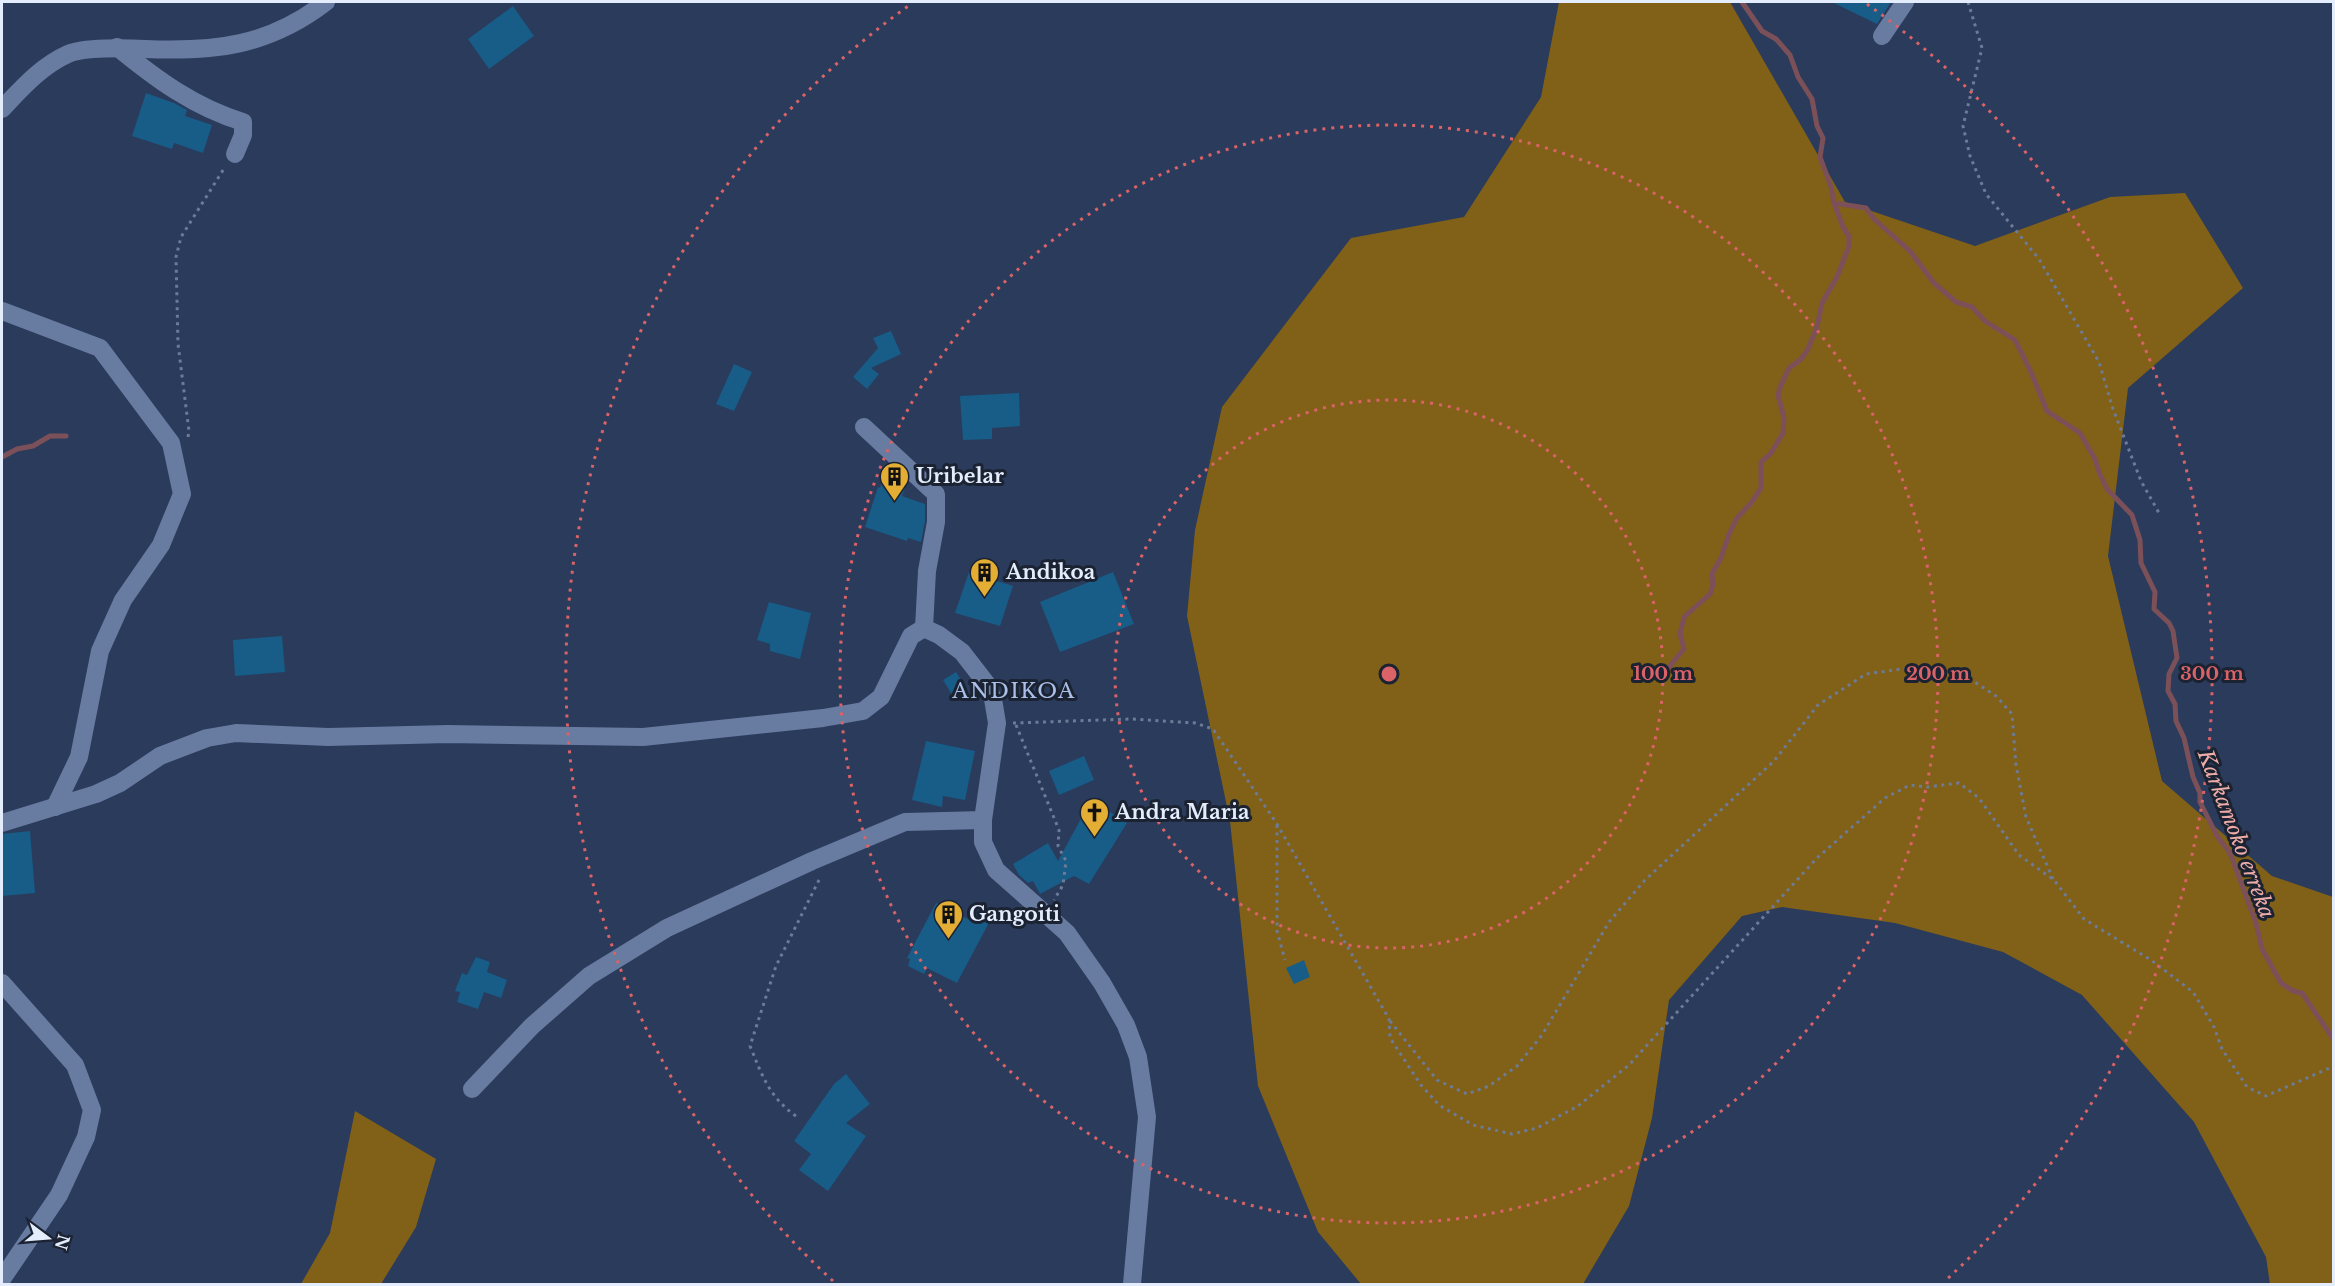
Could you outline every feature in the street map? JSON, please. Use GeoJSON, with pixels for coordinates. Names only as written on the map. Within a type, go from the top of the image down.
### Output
{"type":"FeatureCollection","features":[{"type":"Feature","properties":{"kind":"street"},"geometry":{"type":"LineString","coordinates":[[2,110],[33,76],[69,53],[117,47],[163,50],[219,49],[273,35],[326,2]]}},
{"type":"Feature","properties":{"kind":"street"},"geometry":{"type":"LineString","coordinates":[[1882,36],[1905,2]]}},
{"type":"Feature","properties":{"kind":"street"},"geometry":{"type":"LineString","coordinates":[[117,47],[161,83],[196,104],[243,122],[243,135],[235,154]]}},
{"type":"Feature","properties":{"kind":"street"},"geometry":{"type":"LineString","coordinates":[[2,311],[100,348],[171,443],[182,494],[161,545],[123,600],[100,651],[78,757],[55,807]]}},
{"type":"Feature","properties":{"kind":"street"},"geometry":{"type":"LineString","coordinates":[[864,427],[936,494],[936,522],[927,571],[924,628]]}},
{"type":"Feature","properties":{"kind":"street"},"geometry":{"type":"LineString","coordinates":[[2,823],[96,794],[120,783],[160,756],[207,738],[237,734],[328,737],[448,734],[643,736],[823,718],[863,711],[880,697],[911,636],[924,628]]}},
{"type":"Feature","properties":{"kind":"street"},"geometry":{"type":"LineString","coordinates":[[924,628],[939,634],[962,652],[986,683],[1006,723],[983,820],[982,842],[996,870],[1067,933],[1102,983],[1126,1025],[1138,1057],[1146,1117],[1132,1284]]}},
{"type":"Feature","properties":{"kind":"street"},"geometry":{"type":"LineString","coordinates":[[472,1089],[532,1026],[589,976],[667,928],[812,861],[905,822],[983,820]]}},
{"type":"Feature","properties":{"kind":"street"},"geometry":{"type":"LineString","coordinates":[[2,983],[75,1065],[92,1110],[86,1137],[59,1196],[2,1279]]}},
{"type":"Feature","properties":{"kind":"path"},"geometry":{"type":"LineString","coordinates":[[1968,2],[1982,48],[1963,126],[1970,156],[1986,194],[2039,259],[2099,362],[2113,409],[2141,481],[2159,513]]}},
{"type":"Feature","properties":{"kind":"path"},"geometry":{"type":"LineString","coordinates":[[187,441],[189,431],[178,344],[176,257],[181,237],[208,191],[235,154]]}},
{"type":"Feature","properties":{"kind":"path"},"geometry":{"type":"LineString","coordinates":[[1046,915],[1064,885],[1066,861],[1058,846],[1059,830],[1006,723],[1131,719],[1195,723],[1213,729],[1276,824],[1389,1019],[1437,1080],[1467,1094],[1489,1086],[1517,1066],[1542,1035],[1608,922],[1645,880],[1774,761],[1818,705],[1866,674],[1923,666],[1964,675],[1996,696],[2012,714],[2016,765],[2026,817],[2054,880],[2084,919],[2151,960],[2193,992],[2214,1027],[2222,1049],[2247,1087],[2266,1096],[2334,1066]]}},
{"type":"Feature","properties":{"kind":"path"},"geometry":{"type":"LineString","coordinates":[[1389,1019],[1390,1038],[1421,1085],[1439,1105],[1473,1125],[1512,1134],[1537,1128],[1578,1106],[1629,1065],[1817,858],[1885,798],[1910,785],[1927,788],[1959,783],[1979,798],[2019,855],[2054,880]]}},
{"type":"Feature","properties":{"kind":"path"},"geometry":{"type":"LineString","coordinates":[[1276,824],[1277,931],[1285,960]]}},
{"type":"Feature","properties":{"kind":"path"},"geometry":{"type":"LineString","coordinates":[[796,1116],[768,1089],[750,1046],[776,966],[819,879],[827,871]]}},
{"type":"Feature","properties":{"kind":"shaded area"},"geometry":{"type":"Polygon","coordinates":[[[1559,2],[1730,2],[1845,202],[1975,246],[2110,197],[2185,193],[2243,288],[2128,388],[2108,556],[2162,781],[2272,876],[2333,897],[2333,1284],[2270,1284],[2266,1257],[2194,1122],[2082,995],[2003,952],[1895,923],[1782,907],[1742,916],[1669,1000],[1652,1118],[1629,1206],[1583,1284],[1361,1284],[1318,1232],[1258,1086],[1230,821],[1187,616],[1195,530],[1222,407],[1351,238],[1464,217],[1541,97],[1559,2]]]}},
{"type":"Feature","properties":{"kind":"shaded area"},"geometry":{"type":"Polygon","coordinates":[[[355,1111],[436,1159],[416,1227],[381,1284],[301,1284],[330,1233],[355,1111]]]}},
{"type":"Feature","properties":{"kind":"building"},"geometry":{"type":"Polygon","coordinates":[[[1832,2],[1891,2],[1877,24],[1832,2]]]}},
{"type":"Feature","properties":{"kind":"building"},"geometry":{"type":"Polygon","coordinates":[[[513,6],[534,36],[489,69],[468,39],[513,6]]]}},
{"type":"Feature","properties":{"kind":"building"},"geometry":{"type":"Polygon","coordinates":[[[146,93],[187,110],[185,116],[212,125],[203,153],[174,143],[172,149],[132,136],[146,93]]]}},
{"type":"Feature","properties":{"kind":"building"},"geometry":{"type":"Polygon","coordinates":[[[891,331],[901,354],[871,368],[879,374],[867,389],[853,377],[878,348],[873,338],[891,331]]]}},
{"type":"Feature","properties":{"kind":"building"},"geometry":{"type":"Polygon","coordinates":[[[734,364],[752,372],[734,411],[716,404],[734,364]]]}},
{"type":"Feature","properties":{"kind":"building"},"geometry":{"type":"Polygon","coordinates":[[[1019,393],[1020,426],[992,428],[992,439],[963,440],[960,396],[1019,393]]]}},
{"type":"Feature","properties":{"kind":"building"},"geometry":{"type":"Polygon","coordinates":[[[884,476],[906,485],[902,496],[925,504],[921,542],[908,538],[907,541],[865,527],[884,476]]]}},
{"type":"Feature","properties":{"kind":"building","name":"Andikoa"},"geometry":{"type":"Polygon","coordinates":[[[969,572],[1013,586],[1000,626],[955,613],[969,572]]]}},
{"type":"Feature","properties":{"kind":"building"},"geometry":{"type":"Polygon","coordinates":[[[1113,572],[1134,624],[1060,652],[1040,602],[1113,572]]]}},
{"type":"Feature","properties":{"kind":"building"},"geometry":{"type":"Polygon","coordinates":[[[769,602],[811,613],[800,659],[770,651],[770,644],[757,640],[769,602]]]}},
{"type":"Feature","properties":{"kind":"building"},"geometry":{"type":"Polygon","coordinates":[[[282,636],[285,672],[235,676],[233,640],[282,636]]]}},
{"type":"Feature","properties":{"kind":"building"},"geometry":{"type":"Polygon","coordinates":[[[956,672],[964,685],[951,693],[943,680],[956,672]]]}},
{"type":"Feature","properties":{"kind":"building"},"geometry":{"type":"Polygon","coordinates":[[[926,741],[975,751],[965,800],[943,796],[942,807],[912,800],[926,741]]]}},
{"type":"Feature","properties":{"kind":"building"},"geometry":{"type":"Polygon","coordinates":[[[1084,756],[1094,780],[1059,795],[1049,771],[1084,756]]]}},
{"type":"Feature","properties":{"kind":"building","name":"Andra Maria"},"geometry":{"type":"Polygon","coordinates":[[[1091,800],[1127,823],[1089,884],[1074,876],[1040,894],[1033,881],[1028,883],[1019,875],[1013,864],[1048,843],[1058,861],[1091,800]]]}},
{"type":"Feature","properties":{"kind":"building"},"geometry":{"type":"Polygon","coordinates":[[[30,831],[35,893],[2,896],[2,834],[30,831]]]}},
{"type":"Feature","properties":{"kind":"building","name":"Gangoiti"},"geometry":{"type":"Polygon","coordinates":[[[936,903],[972,921],[979,909],[993,915],[957,983],[927,968],[924,974],[908,966],[910,959],[907,958],[936,903]]]}},
{"type":"Feature","properties":{"kind":"building"},"geometry":{"type":"Polygon","coordinates":[[[476,957],[490,962],[487,972],[507,980],[501,998],[484,992],[478,1009],[457,1002],[460,992],[455,991],[462,973],[467,975],[476,957]]]}},
{"type":"Feature","properties":{"kind":"building"},"geometry":{"type":"Polygon","coordinates":[[[1304,960],[1310,977],[1294,984],[1286,968],[1304,960]]]}},
{"type":"Feature","properties":{"kind":"building"},"geometry":{"type":"Polygon","coordinates":[[[846,1074],[870,1104],[846,1123],[866,1136],[828,1191],[799,1170],[811,1154],[794,1141],[834,1084],[846,1074]]]}},
{"type":"Feature","properties":{"kind":"waterway","name":"Karkamoko erreka"},"geometry":{"type":"LineString","coordinates":[[1742,2],[1762,31],[1776,39],[1790,55],[1798,77],[1812,99],[1817,126],[1823,138],[1820,157],[1834,203],[1866,208],[1874,219],[1910,251],[1934,283],[1956,302],[1972,307],[1985,321],[2015,340],[2047,411],[2080,433],[2095,459],[2107,489],[2132,515],[2140,540],[2141,563],[2155,592],[2154,609],[2169,623],[2173,631],[2177,658],[2169,674],[2168,691],[2175,704],[2176,721],[2184,738],[2193,777],[2200,793],[2200,802],[2217,836],[2230,853],[2256,923],[2262,949],[2281,983],[2293,991],[2302,993],[2334,1040]]}},
{"type":"Feature","properties":{"kind":"waterway"},"geometry":{"type":"LineString","coordinates":[[1664,672],[1684,649],[1680,634],[1684,617],[1710,594],[1713,585],[1712,574],[1721,558],[1729,534],[1737,518],[1761,488],[1761,462],[1771,453],[1783,433],[1784,418],[1778,395],[1781,385],[1789,368],[1807,351],[1817,327],[1822,303],[1837,277],[1849,246],[1849,236],[1834,203]]}},
{"type":"Feature","properties":{"kind":"waterway"},"geometry":{"type":"LineString","coordinates":[[2,457],[17,449],[33,446],[50,436],[66,436]]}},
{"type":"Feature","properties":{"kind":"place","name":"Uribelar"},"geometry":{"type":"Point","coordinates":[895,502]}},
{"type":"Feature","properties":{"kind":"place","name":"Andikoa"},"geometry":{"type":"Point","coordinates":[985,598]}},
{"type":"Feature","properties":{"kind":"place","name":"Andra Maria"},"geometry":{"type":"Point","coordinates":[1094,838]}},
{"type":"Feature","properties":{"kind":"place","name":"Gangoiti"},"geometry":{"type":"Point","coordinates":[948,940]}},
{"type":"Feature","properties":{"kind":"district","name":"ANDIKOA"},"geometry":{"type":"Point","coordinates":[1014,691]}}]}
